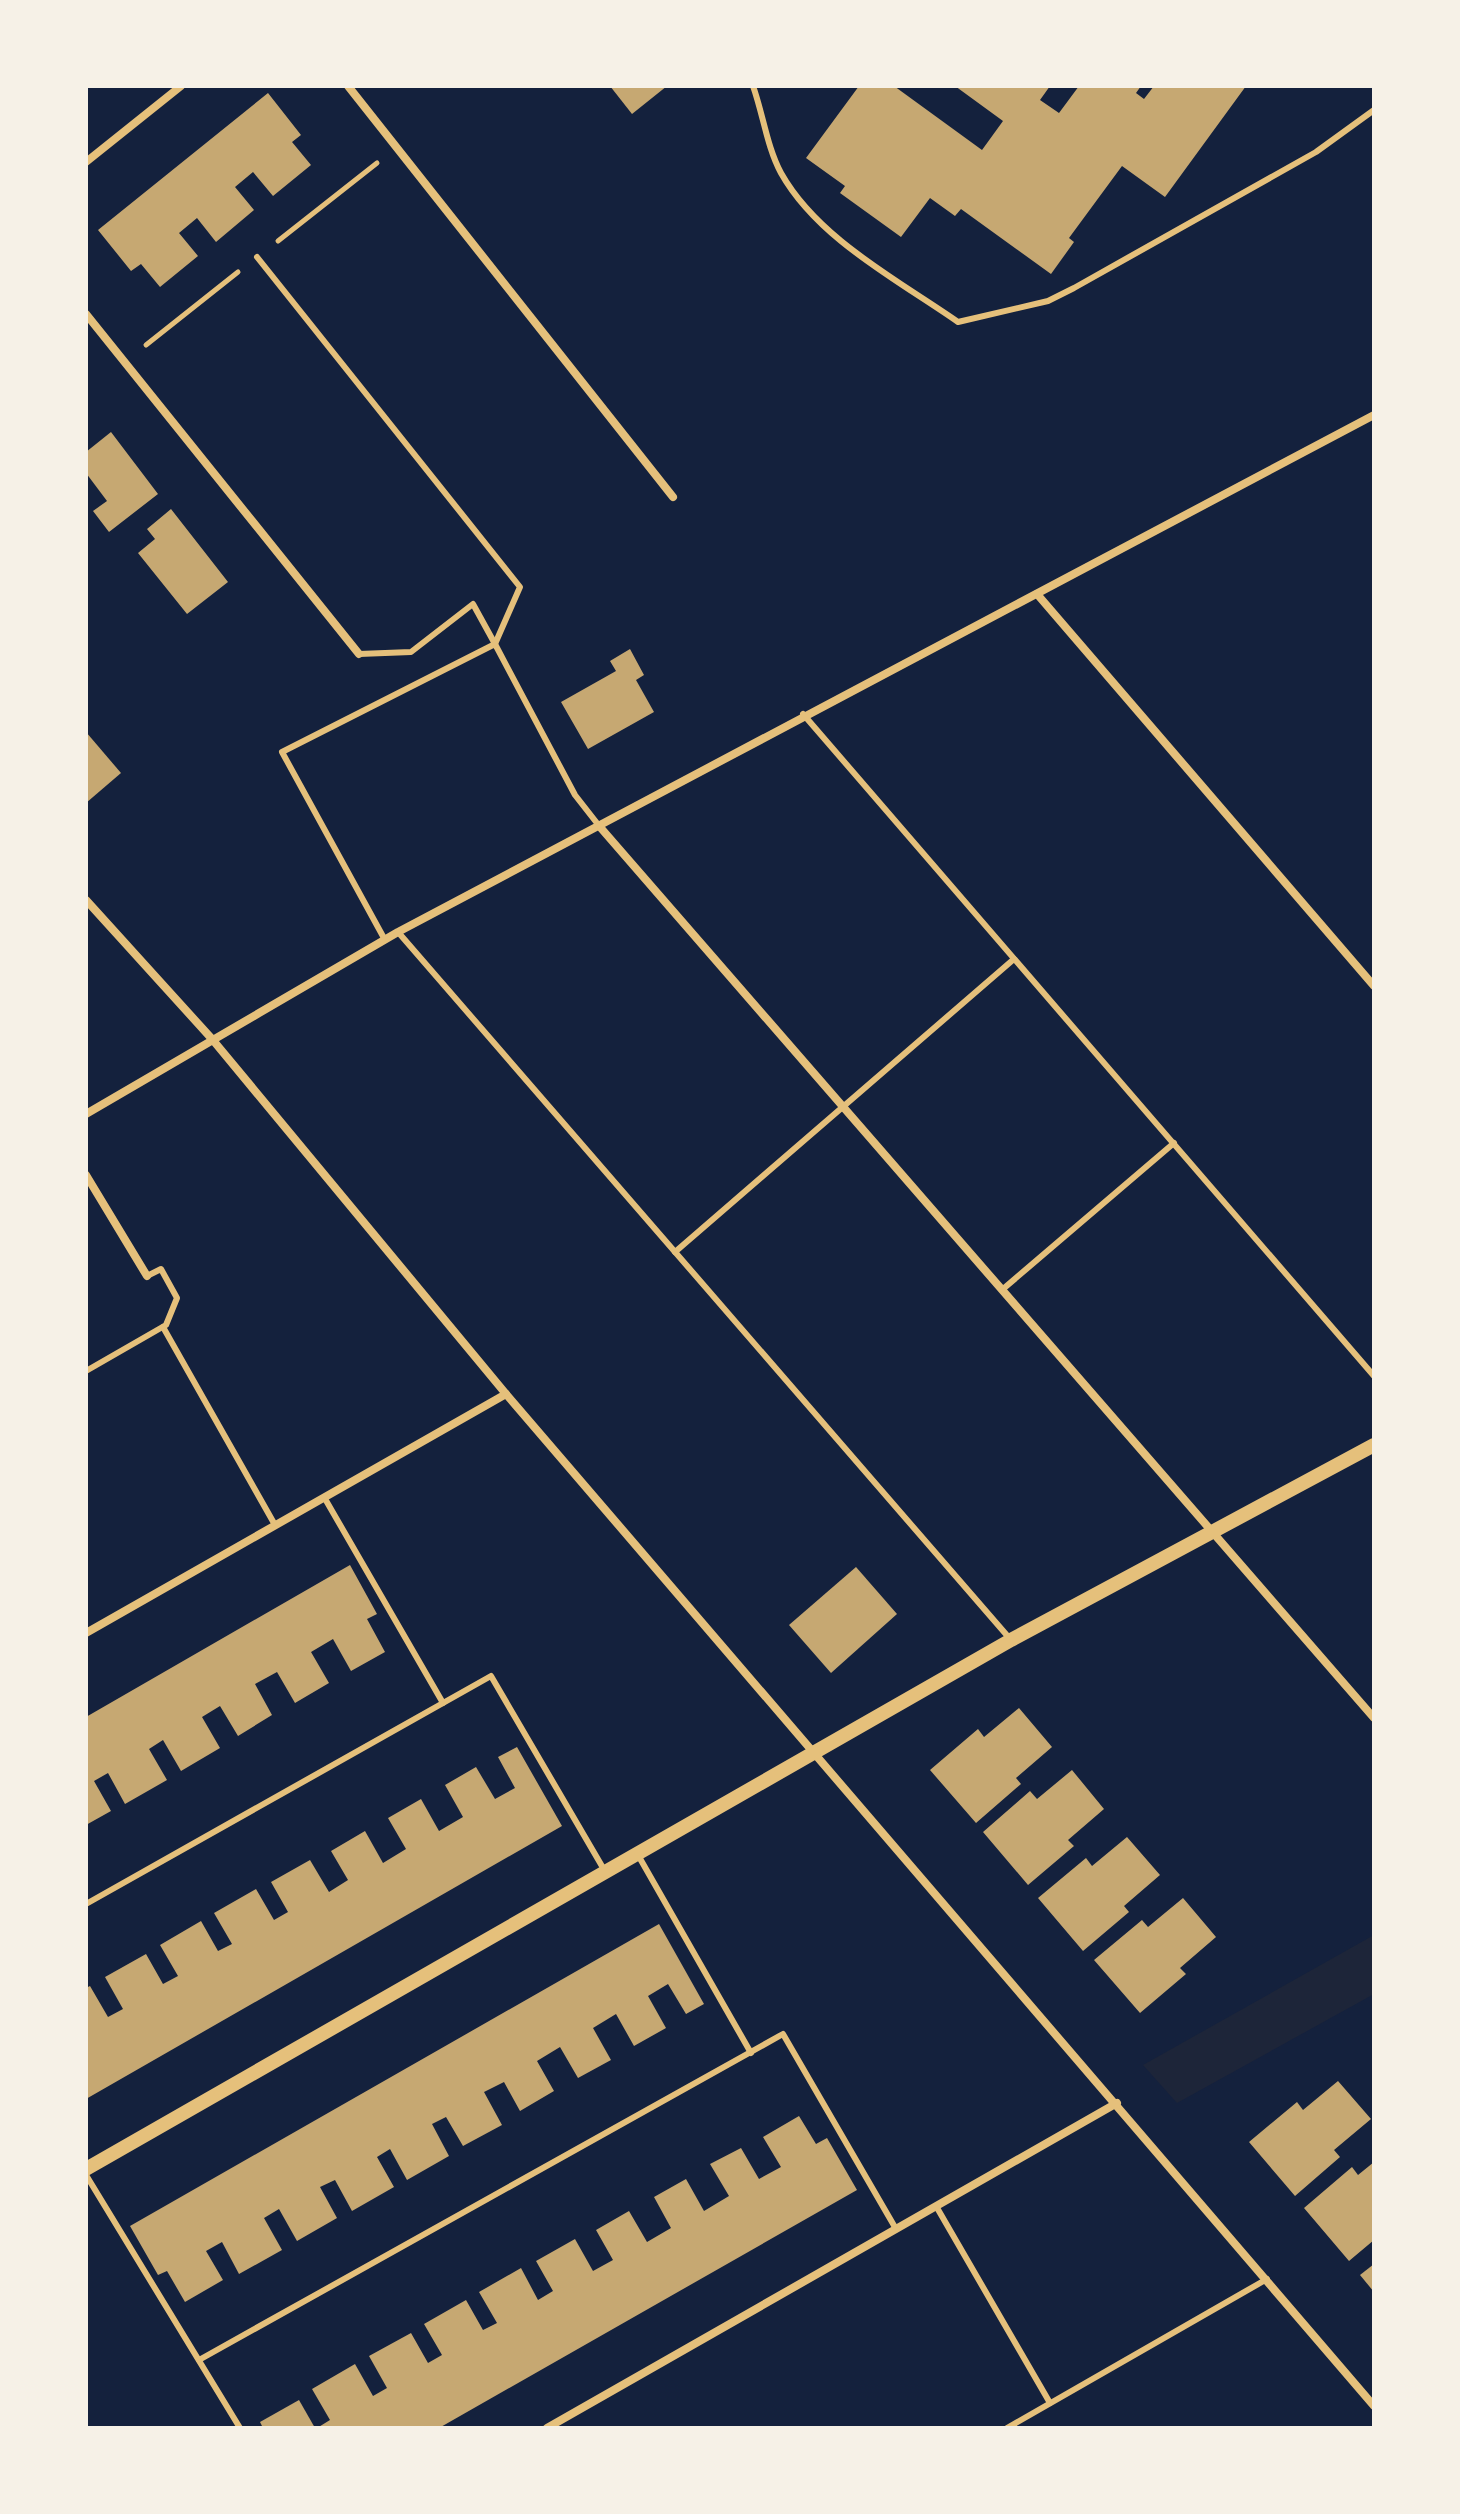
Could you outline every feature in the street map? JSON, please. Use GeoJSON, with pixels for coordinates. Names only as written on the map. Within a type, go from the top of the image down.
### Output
{"type":"FeatureCollection","features":[{"type":"Feature","properties":{"kind":"street"},"geometry":{"type":"LineString","coordinates":[[86,162],[181,86]]}},
{"type":"Feature","properties":{"kind":"street"},"geometry":{"type":"LineString","coordinates":[[348,86],[673,497]]}},
{"type":"Feature","properties":{"kind":"street"},"geometry":{"type":"LineString","coordinates":[[86,314],[359,654]]}},
{"type":"Feature","properties":{"kind":"street"},"geometry":{"type":"LineString","coordinates":[[86,1114],[398,932],[600,827],[803,714],[1374,415]]}},
{"type":"Feature","properties":{"kind":"street"},"geometry":{"type":"LineString","coordinates":[[1037,594],[1374,986]]}},
{"type":"Feature","properties":{"kind":"street"},"geometry":{"type":"LineString","coordinates":[[600,827],[1374,1718]]}},
{"type":"Feature","properties":{"kind":"street"},"geometry":{"type":"LineString","coordinates":[[86,900],[212,1039],[506,1394],[1374,2406]]}},
{"type":"Feature","properties":{"kind":"street"},"geometry":{"type":"LineString","coordinates":[[86,1175],[147,1276]]}},
{"type":"Feature","properties":{"kind":"street"},"geometry":{"type":"LineString","coordinates":[[86,1633],[506,1394]]}},
{"type":"Feature","properties":{"kind":"street"},"geometry":{"type":"LineString","coordinates":[[86,2169],[1011,1640],[1374,1445]]}},
{"type":"Feature","properties":{"kind":"street"},"geometry":{"type":"LineString","coordinates":[[547,2428],[1117,2103]]}},
{"type":"Feature","properties":{"kind":"lane"},"geometry":{"type":"LineString","coordinates":[[753,86],[780,171],[796,197],[866,259],[958,322],[1048,301],[1074,288],[1316,152],[1374,110]]}},
{"type":"Feature","properties":{"kind":"lane"},"geometry":{"type":"LineString","coordinates":[[257,257],[520,587],[495,644],[395,692],[282,752],[385,940]]}},
{"type":"Feature","properties":{"kind":"lane"},"geometry":{"type":"LineString","coordinates":[[359,654],[411,652],[473,604],[575,795],[600,827]]}},
{"type":"Feature","properties":{"kind":"lane"},"geometry":{"type":"LineString","coordinates":[[803,714],[1374,1376]]}},
{"type":"Feature","properties":{"kind":"lane"},"geometry":{"type":"LineString","coordinates":[[398,932],[1011,1640]]}},
{"type":"Feature","properties":{"kind":"lane"},"geometry":{"type":"LineString","coordinates":[[675,1252],[1014,959]]}},
{"type":"Feature","properties":{"kind":"lane"},"geometry":{"type":"LineString","coordinates":[[1003,1289],[1174,1143]]}},
{"type":"Feature","properties":{"kind":"lane"},"geometry":{"type":"LineString","coordinates":[[86,1371],[163,1327],[177,1298],[161,1269],[147,1276]]}},
{"type":"Feature","properties":{"kind":"lane"},"geometry":{"type":"LineString","coordinates":[[163,1327],[275,1525]]}},
{"type":"Feature","properties":{"kind":"lane"},"geometry":{"type":"LineString","coordinates":[[324,1497],[443,1703]]}},
{"type":"Feature","properties":{"kind":"lane"},"geometry":{"type":"LineString","coordinates":[[86,1904],[491,1676],[606,1873]]}},
{"type":"Feature","properties":{"kind":"lane"},"geometry":{"type":"LineString","coordinates":[[638,1855],[751,2053]]}},
{"type":"Feature","properties":{"kind":"lane"},"geometry":{"type":"LineString","coordinates":[[199,2360],[783,2034],[896,2229]]}},
{"type":"Feature","properties":{"kind":"lane"},"geometry":{"type":"LineString","coordinates":[[86,2175],[240,2428]]}},
{"type":"Feature","properties":{"kind":"lane"},"geometry":{"type":"LineString","coordinates":[[936,2206],[1050,2403]]}},
{"type":"Feature","properties":{"kind":"lane"},"geometry":{"type":"LineString","coordinates":[[1007,2428],[1267,2279]]}},
{"type":"Feature","properties":{"kind":"shaded area"},"geometry":{"type":"Polygon","coordinates":[[[1374,1935],[1374,1994],[1177,2103],[1143,2065],[1374,1935]]]}},
{"type":"Feature","properties":{"kind":"building"},"geometry":{"type":"Polygon","coordinates":[[[610,86],[667,86],[632,114],[610,86]]]}},
{"type":"Feature","properties":{"kind":"building"},"geometry":{"type":"Polygon","coordinates":[[[859,86],[894,86],[982,150],[1003,121],[955,86],[1050,86],[1040,100],[1059,113],[1079,86],[1141,86],[1136,93],[1144,99],[1154,86],[1246,86],[1165,197],[1122,166],[1069,238],[1074,242],[1051,274],[961,209],[955,216],[930,198],[901,237],[840,193],[845,186],[806,158],[859,86]]]}},
{"type":"Feature","properties":{"kind":"building"},"geometry":{"type":"Polygon","coordinates":[[[268,93],[301,135],[292,142],[311,165],[273,196],[253,172],[235,187],[254,210],[216,242],[197,218],[179,233],[198,256],[160,287],[141,264],[131,271],[98,230],[268,93]]]}},
{"type":"Feature","properties":{"kind":"building"},"geometry":{"type":"Polygon","coordinates":[[[111,432],[158,494],[109,532],[93,511],[107,501],[86,473],[86,452],[111,432]]]}},
{"type":"Feature","properties":{"kind":"building"},"geometry":{"type":"Polygon","coordinates":[[[171,509],[228,582],[187,614],[138,553],[155,539],[147,529],[171,509]]]}},
{"type":"Feature","properties":{"kind":"building"},"geometry":{"type":"Polygon","coordinates":[[[630,649],[644,675],[636,680],[654,712],[588,749],[561,702],[616,671],[610,661],[630,649]]]}},
{"type":"Feature","properties":{"kind":"building"},"geometry":{"type":"Polygon","coordinates":[[[86,732],[121,773],[86,803],[86,732]]]}},
{"type":"Feature","properties":{"kind":"building"},"geometry":{"type":"Polygon","coordinates":[[[350,1565],[377,1614],[367,1619],[385,1652],[351,1671],[333,1639],[311,1652],[329,1683],[295,1703],[277,1672],[255,1684],[272,1715],[238,1736],[220,1706],[202,1717],[220,1748],[181,1771],[163,1740],[149,1749],[167,1780],[125,1804],[108,1773],[94,1781],[111,1811],[86,1825],[86,1717],[350,1565]]]}},
{"type":"Feature","properties":{"kind":"building"},"geometry":{"type":"Polygon","coordinates":[[[856,1567],[897,1614],[831,1673],[789,1625],[856,1567]]]}},
{"type":"Feature","properties":{"kind":"building"},"geometry":{"type":"Polygon","coordinates":[[[1019,1708],[1052,1747],[1016,1778],[1021,1784],[976,1823],[930,1770],[978,1729],[984,1737],[1019,1708]]]}},
{"type":"Feature","properties":{"kind":"building"},"geometry":{"type":"Polygon","coordinates":[[[517,1747],[562,1826],[86,2099],[86,1988],[90,1986],[108,2017],[123,2009],[105,1977],[146,1954],[163,1984],[178,1976],[160,1945],[201,1921],[218,1951],[232,1944],[214,1913],[256,1889],[274,1920],[288,1912],[271,1882],[310,1860],[329,1892],[348,1880],[331,1851],[365,1831],[383,1863],[406,1849],[388,1818],[421,1799],[439,1831],[463,1817],[445,1785],[476,1767],[495,1799],[515,1788],[498,1757],[517,1747]]]}},
{"type":"Feature","properties":{"kind":"building"},"geometry":{"type":"Polygon","coordinates":[[[1072,1770],[1104,1809],[1068,1840],[1074,1846],[1028,1885],[983,1832],[1030,1791],[1037,1799],[1072,1770]]]}},
{"type":"Feature","properties":{"kind":"building"},"geometry":{"type":"Polygon","coordinates":[[[1127,1837],[1160,1875],[1124,1906],[1129,1912],[1083,1951],[1038,1898],[1086,1858],[1092,1866],[1127,1837]]]}},
{"type":"Feature","properties":{"kind":"building"},"geometry":{"type":"Polygon","coordinates":[[[1183,1898],[1216,1937],[1180,1968],[1186,1974],[1140,2013],[1094,1960],[1142,1920],[1148,1927],[1183,1898]]]}},
{"type":"Feature","properties":{"kind":"building"},"geometry":{"type":"Polygon","coordinates":[[[659,1924],[704,2004],[686,2014],[668,1984],[648,1996],[666,2028],[634,2046],[616,2014],[593,2028],[611,2060],[578,2078],[560,2047],[537,2061],[554,2091],[520,2111],[504,2082],[484,2092],[502,2125],[463,2146],[446,2117],[432,2124],[449,2156],[407,2180],[390,2149],[377,2157],[394,2187],[352,2211],[335,2180],[320,2187],[337,2218],[297,2241],[279,2209],[264,2218],[282,2250],[239,2274],[222,2242],[206,2251],[223,2280],[185,2302],[167,2271],[158,2275],[130,2226],[659,1924]]]}},
{"type":"Feature","properties":{"kind":"building"},"geometry":{"type":"Polygon","coordinates":[[[1338,2081],[1371,2119],[1334,2150],[1340,2157],[1295,2196],[1249,2142],[1297,2102],[1303,2110],[1338,2081]]]}},
{"type":"Feature","properties":{"kind":"building"},"geometry":{"type":"Polygon","coordinates":[[[799,2116],[816,2144],[827,2138],[857,2190],[439,2428],[317,2428],[330,2420],[312,2389],[355,2364],[373,2396],[387,2388],[369,2356],[411,2333],[428,2363],[442,2355],[424,2324],[466,2300],[483,2330],[497,2323],[479,2292],[521,2268],[538,2300],[553,2291],[536,2261],[575,2239],[593,2271],[613,2260],[596,2230],[629,2211],[647,2242],[671,2228],[654,2197],[686,2179],[704,2211],[729,2196],[710,2164],[741,2148],[759,2179],[781,2167],[763,2137],[799,2116]]]}},
{"type":"Feature","properties":{"kind":"building"},"geometry":{"type":"Polygon","coordinates":[[[1374,2162],[1374,2240],[1349,2261],[1304,2208],[1352,2167],[1358,2175],[1374,2162]]]}},
{"type":"Feature","properties":{"kind":"building"},"geometry":{"type":"Polygon","coordinates":[[[1374,2264],[1374,2292],[1360,2275],[1374,2264]]]}},
{"type":"Feature","properties":{"kind":"building"},"geometry":{"type":"Polygon","coordinates":[[[299,2400],[315,2428],[263,2428],[260,2422],[299,2400]]]}}]}
